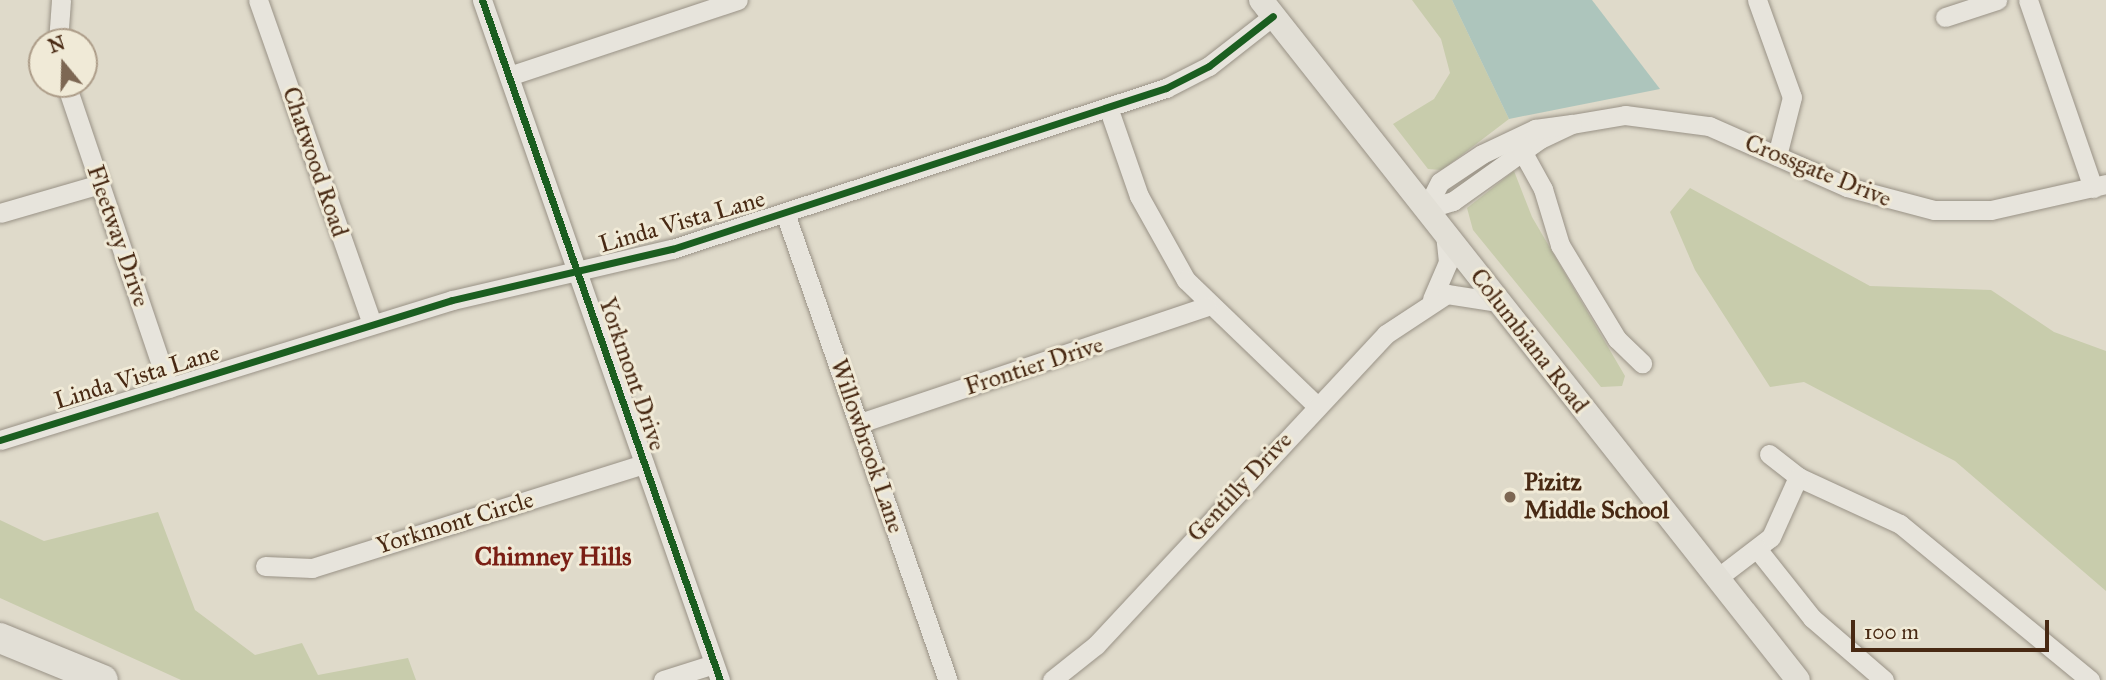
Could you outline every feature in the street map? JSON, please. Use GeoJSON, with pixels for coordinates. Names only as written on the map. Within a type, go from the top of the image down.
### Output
{"type":"FeatureCollection","features":[{"type":"Feature","properties":{"kind":"highway"},"geometry":{"type":"LineString","coordinates":[[0,638],[103,680]]}},
{"type":"Feature","properties":{"kind":"main road","name":"Columbiana Road"},"geometry":{"type":"LineString","coordinates":[[1267,8],[1798,680]]}},
{"type":"Feature","properties":{"kind":"street"},"geometry":{"type":"LineString","coordinates":[[59,28],[61,0]]}},
{"type":"Feature","properties":{"kind":"street","name":"Chatwood Road"},"geometry":{"type":"LineString","coordinates":[[258,0],[372,324]]}},
{"type":"Feature","properties":{"kind":"street","name":"Yorkmont Drive"},"geometry":{"type":"LineString","coordinates":[[482,0],[717,672]]}},
{"type":"Feature","properties":{"kind":"street"},"geometry":{"type":"LineString","coordinates":[[509,76],[706,5],[738,0]]}},
{"type":"Feature","properties":{"kind":"street"},"geometry":{"type":"LineString","coordinates":[[1757,0],[1792,97],[1777,156]]}},
{"type":"Feature","properties":{"kind":"street"},"geometry":{"type":"LineString","coordinates":[[1945,17],[1997,0]]}},
{"type":"Feature","properties":{"kind":"street"},"geometry":{"type":"LineString","coordinates":[[2028,0],[2100,186]]}},
{"type":"Feature","properties":{"kind":"street","name":"Linda Vista Lane"},"geometry":{"type":"LineString","coordinates":[[0,440],[372,324],[575,270],[657,253],[1108,107],[1193,76],[1267,8]]}},
{"type":"Feature","properties":{"kind":"street","name":"Fleetway Drive"},"geometry":{"type":"LineString","coordinates":[[71,98],[169,388]]}},
{"type":"Feature","properties":{"kind":"street"},"geometry":{"type":"LineString","coordinates":[[1108,107],[1151,223],[1207,306],[1316,405]]}},
{"type":"Feature","properties":{"kind":"street","name":"Crossgate Drive"},"geometry":{"type":"LineString","coordinates":[[1426,209],[1452,201],[1518,144],[1572,124],[1625,115],[1709,127],[1867,194],[1934,209],[1991,210],[2100,186]]}},
{"type":"Feature","properties":{"kind":"street"},"geometry":{"type":"LineString","coordinates":[[1518,144],[1543,189],[1560,245],[1617,339],[1642,363]]}},
{"type":"Feature","properties":{"kind":"street"},"geometry":{"type":"LineString","coordinates":[[0,213],[100,184]]}},
{"type":"Feature","properties":{"kind":"street","name":"Willowbrook Lane"},"geometry":{"type":"LineString","coordinates":[[785,213],[948,680]]}},
{"type":"Feature","properties":{"kind":"street","name":"Gentilly Drive"},"geometry":{"type":"LineString","coordinates":[[1432,299],[1448,262],[1446,234]]}},
{"type":"Feature","properties":{"kind":"street","name":"Gentilly Drive"},"geometry":{"type":"LineString","coordinates":[[1052,680],[1096,645],[1316,405],[1386,334],[1432,299],[1466,293],[1498,302]]}},
{"type":"Feature","properties":{"kind":"street","name":"Frontier Drive"},"geometry":{"type":"LineString","coordinates":[[860,423],[1207,306]]}},
{"type":"Feature","properties":{"kind":"street"},"geometry":{"type":"LineString","coordinates":[[1769,454],[1798,477],[1900,524],[2090,680]]}},
{"type":"Feature","properties":{"kind":"street","name":"Yorkmont Circle"},"geometry":{"type":"LineString","coordinates":[[265,566],[312,568],[644,464]]}},
{"type":"Feature","properties":{"kind":"street"},"geometry":{"type":"LineString","coordinates":[[1716,579],[1758,550],[1783,517],[1798,477]]}},
{"type":"Feature","properties":{"kind":"street"},"geometry":{"type":"LineString","coordinates":[[1758,550],[1812,618],[1884,680]]}},
{"type":"Feature","properties":{"kind":"street"},"geometry":{"type":"LineString","coordinates":[[663,680],[717,672]]}},
{"type":"Feature","properties":{"kind":"green space"},"geometry":{"type":"Polygon","coordinates":[[[1412,0],[1452,0],[1509,119],[1442,170],[1428,169],[1393,124],[1434,99],[1450,73],[1441,39],[1412,0]]]}},
{"type":"Feature","properties":{"kind":"green space"},"geometry":{"type":"Polygon","coordinates":[[[1514,171],[1532,217],[1625,376],[1622,386],[1601,387],[1473,230],[1467,208],[1514,171]]]}},
{"type":"Feature","properties":{"kind":"green space"},"geometry":{"type":"Polygon","coordinates":[[[1690,188],[1870,286],[1991,290],[2054,332],[2106,351],[2106,591],[1955,461],[1804,382],[1770,387],[1695,270],[1670,212],[1690,188]]]}},
{"type":"Feature","properties":{"kind":"green space"},"geometry":{"type":"Polygon","coordinates":[[[158,512],[195,610],[255,655],[302,643],[318,675],[408,658],[416,680],[181,680],[0,598],[0,520],[44,541],[158,512]]]}},
{"type":"Feature","properties":{"kind":"shaded area"},"geometry":{"type":"Polygon","coordinates":[[[1452,0],[1592,0],[1660,89],[1509,119],[1452,0]]]}},
{"type":"Feature","properties":{"kind":"cycle path"},"geometry":{"type":"LineString","coordinates":[[482,0],[720,680]]}},
{"type":"Feature","properties":{"kind":"cycle path"},"geometry":{"type":"LineString","coordinates":[[0,440],[452,300],[672,249],[1166,88],[1209,66],[1273,16]]}},
{"type":"Feature","properties":{"kind":"place","name":"Pizitz Middle School"},"geometry":{"type":"Point","coordinates":[1510,497]}},
{"type":"Feature","properties":{"kind":"district","name":"Chimney Hills"},"geometry":{"type":"Point","coordinates":[553,557]}}]}
